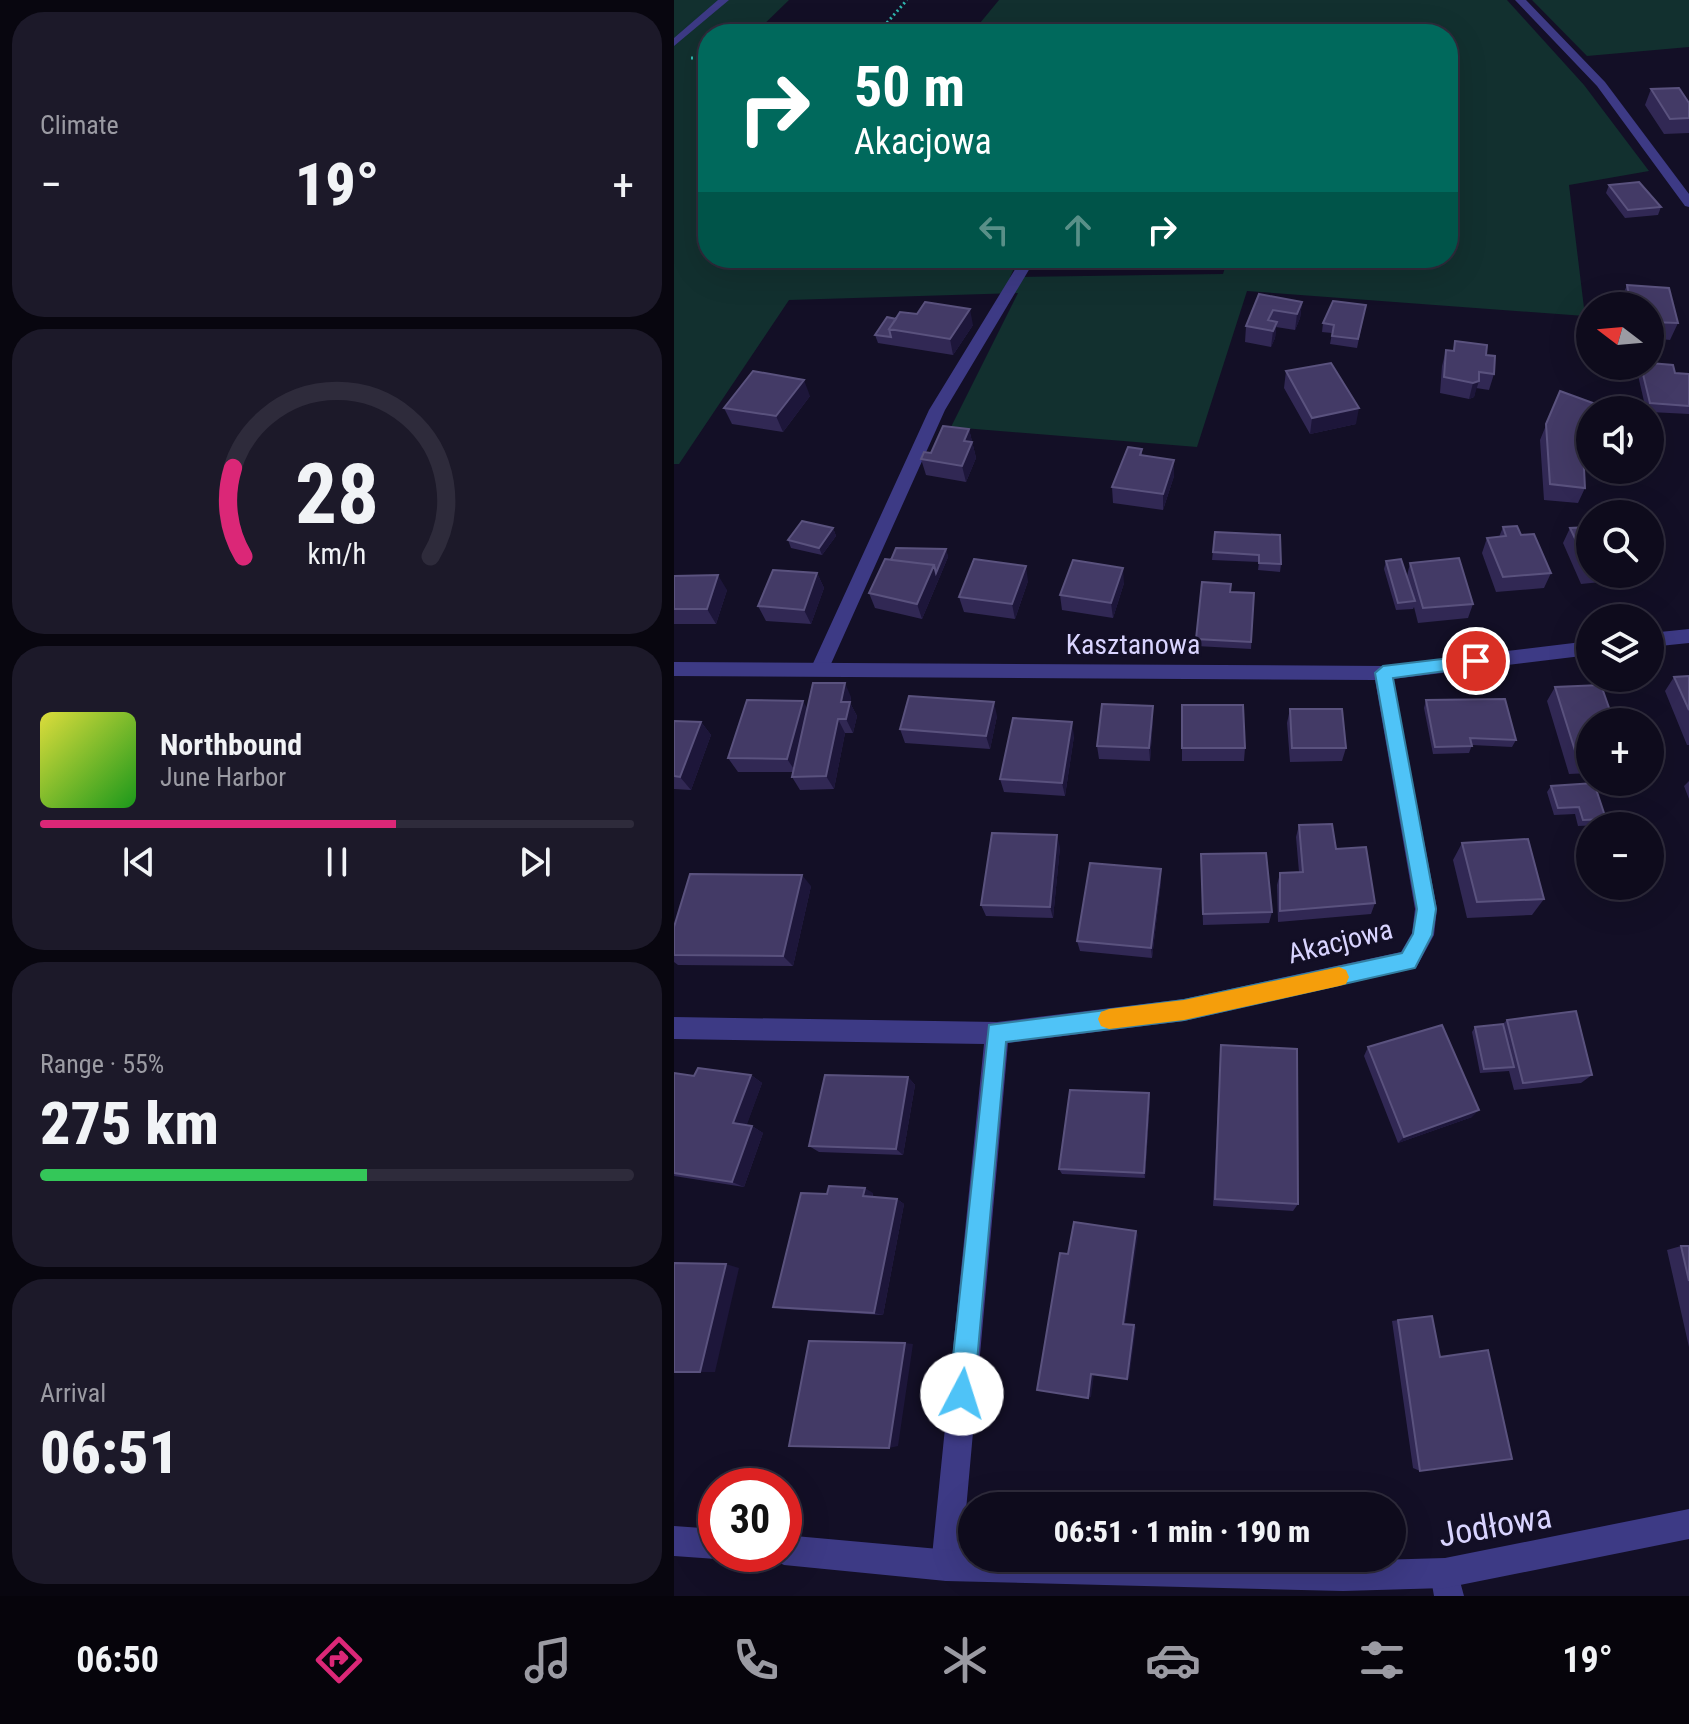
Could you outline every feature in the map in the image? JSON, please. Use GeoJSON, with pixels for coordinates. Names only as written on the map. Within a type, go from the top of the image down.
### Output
{"type":"FeatureCollection","features":[{"type":"Feature","properties":{"kind":"street"},"geometry":{"type":"LineString","coordinates":[[674,43],[724,0]]}},
{"type":"Feature","properties":{"kind":"street"},"geometry":{"type":"LineString","coordinates":[[1520,0],[1601,84],[1689,203]]}},
{"type":"Feature","properties":{"kind":"street"},"geometry":{"type":"LineString","coordinates":[[819,670],[937,410],[1023,268]]}},
{"type":"Feature","properties":{"kind":"street"},"geometry":{"type":"LineString","coordinates":[[1664,639],[1689,636]]}},
{"type":"Feature","properties":{"kind":"street","name":"Kasztanowa"},"geometry":{"type":"LineString","coordinates":[[674,669],[1383,673],[1576,650]]}},
{"type":"Feature","properties":{"kind":"street","name":"Akacjowa"},"geometry":{"type":"LineString","coordinates":[[674,1028],[997,1033],[1184,1010],[1408,961],[1423,935],[1426,909],[1383,673]]}},
{"type":"Feature","properties":{"kind":"street"},"geometry":{"type":"LineString","coordinates":[[946,1566],[997,1033]]}},
{"type":"Feature","properties":{"kind":"street","name":"Jodłowa"},"geometry":{"type":"LineString","coordinates":[[802,1552],[946,1566],[1343,1576],[1447,1584],[1689,1524]]}},
{"type":"Feature","properties":{"kind":"street"},"geometry":{"type":"LineString","coordinates":[[674,1541],[698,1543]]}},
{"type":"Feature","properties":{"kind":"path"},"geometry":{"type":"LineString","coordinates":[[886,24],[907,0]]}},
{"type":"Feature","properties":{"kind":"green space"},"geometry":{"type":"Polygon","coordinates":[[[674,0],[789,0],[764,24],[698,24],[698,268],[1014,268],[1010,277],[1223,274],[1225,268],[1458,268],[1458,24],[979,24],[999,0],[1507,0],[1584,85],[1649,171],[1569,185],[1582,292],[1576,292],[1576,315],[1247,291],[1197,447],[951,427],[1018,293],[789,300],[679,464],[674,464],[674,0]]]}},
{"type":"Feature","properties":{"kind":"green space"},"geometry":{"type":"Polygon","coordinates":[[[1532,0],[1689,0],[1689,47],[1587,56],[1532,0]]]}},
{"type":"Feature","properties":{"kind":"building"},"geometry":{"type":"Polygon","coordinates":[[[1679,88],[1689,103],[1689,118],[1670,119],[1651,89],[1679,88]]]}},
{"type":"Feature","properties":{"kind":"building"},"geometry":{"type":"Polygon","coordinates":[[[1639,182],[1661,207],[1628,210],[1609,185],[1639,182]]]}},
{"type":"Feature","properties":{"kind":"building"},"geometry":{"type":"Polygon","coordinates":[[[1627,285],[1669,288],[1678,323],[1664,322],[1664,292],[1628,292],[1627,285]]]}},
{"type":"Feature","properties":{"kind":"building"},"geometry":{"type":"Polygon","coordinates":[[[1259,294],[1302,302],[1297,314],[1273,310],[1268,320],[1277,322],[1273,331],[1246,326],[1259,294]]]}},
{"type":"Feature","properties":{"kind":"building"},"geometry":{"type":"Polygon","coordinates":[[[1333,301],[1366,305],[1358,339],[1332,336],[1334,325],[1323,323],[1333,301]]]}},
{"type":"Feature","properties":{"kind":"building"},"geometry":{"type":"Polygon","coordinates":[[[925,302],[970,309],[950,339],[889,329],[900,312],[917,314],[925,302]]]}},
{"type":"Feature","properties":{"kind":"building"},"geometry":{"type":"Polygon","coordinates":[[[887,317],[896,319],[889,329],[891,337],[875,335],[887,317]]]}},
{"type":"Feature","properties":{"kind":"building"},"geometry":{"type":"Polygon","coordinates":[[[1455,341],[1487,345],[1486,355],[1495,356],[1494,374],[1479,372],[1479,381],[1473,383],[1444,377],[1446,350],[1454,351],[1455,341]]]}},
{"type":"Feature","properties":{"kind":"building"},"geometry":{"type":"Polygon","coordinates":[[[1331,363],[1359,408],[1312,418],[1286,371],[1331,363]]]}},
{"type":"Feature","properties":{"kind":"building"},"geometry":{"type":"Polygon","coordinates":[[[1664,364],[1673,365],[1675,373],[1689,374],[1689,406],[1664,404],[1664,396],[1648,396],[1644,380],[1664,380],[1664,364]]]}},
{"type":"Feature","properties":{"kind":"building"},"geometry":{"type":"Polygon","coordinates":[[[753,371],[804,380],[776,416],[724,408],[753,371]]]}},
{"type":"Feature","properties":{"kind":"building"},"geometry":{"type":"Polygon","coordinates":[[[1560,391],[1576,397],[1576,484],[1585,484],[1585,488],[1550,484],[1546,424],[1560,391]]]}},
{"type":"Feature","properties":{"kind":"building"},"geometry":{"type":"Polygon","coordinates":[[[943,426],[969,429],[964,441],[972,442],[962,466],[921,459],[924,452],[931,453],[943,426]]]}},
{"type":"Feature","properties":{"kind":"building"},"geometry":{"type":"Polygon","coordinates":[[[1128,447],[1142,449],[1140,455],[1174,460],[1163,494],[1112,487],[1128,447]]]}},
{"type":"Feature","properties":{"kind":"building"},"geometry":{"type":"Polygon","coordinates":[[[802,521],[833,528],[819,548],[788,540],[802,521]]]}},
{"type":"Feature","properties":{"kind":"building"},"geometry":{"type":"Polygon","coordinates":[[[1517,526],[1521,535],[1534,534],[1551,573],[1503,577],[1487,538],[1506,536],[1503,527],[1517,526]]]}},
{"type":"Feature","properties":{"kind":"building"},"geometry":{"type":"Polygon","coordinates":[[[1215,532],[1280,535],[1281,564],[1259,563],[1259,555],[1213,552],[1215,532]]]}},
{"type":"Feature","properties":{"kind":"building"},"geometry":{"type":"Polygon","coordinates":[[[896,548],[946,549],[936,573],[934,565],[891,560],[896,548]]]}},
{"type":"Feature","properties":{"kind":"building"},"geometry":{"type":"Polygon","coordinates":[[[1459,558],[1473,604],[1423,608],[1410,563],[1459,558]]]}},
{"type":"Feature","properties":{"kind":"building"},"geometry":{"type":"Polygon","coordinates":[[[885,559],[934,565],[917,604],[869,593],[885,559]]]}},
{"type":"Feature","properties":{"kind":"building"},"geometry":{"type":"Polygon","coordinates":[[[974,559],[1026,566],[1012,604],[959,597],[974,559]]]}},
{"type":"Feature","properties":{"kind":"building"},"geometry":{"type":"Polygon","coordinates":[[[1401,559],[1415,601],[1398,603],[1386,561],[1401,559]]]}},
{"type":"Feature","properties":{"kind":"building"},"geometry":{"type":"Polygon","coordinates":[[[1073,560],[1123,568],[1111,603],[1060,595],[1073,560]]]}},
{"type":"Feature","properties":{"kind":"building"},"geometry":{"type":"Polygon","coordinates":[[[773,570],[817,573],[804,610],[758,606],[773,570]]]}},
{"type":"Feature","properties":{"kind":"building"},"geometry":{"type":"Polygon","coordinates":[[[718,575],[707,609],[674,609],[674,576],[718,575]]]}},
{"type":"Feature","properties":{"kind":"building"},"geometry":{"type":"Polygon","coordinates":[[[1202,582],[1231,584],[1230,592],[1254,593],[1251,642],[1196,639],[1202,582]]]}},
{"type":"Feature","properties":{"kind":"building"},"geometry":{"type":"Polygon","coordinates":[[[1689,676],[1689,710],[1674,677],[1689,676]]]}},
{"type":"Feature","properties":{"kind":"building"},"geometry":{"type":"Polygon","coordinates":[[[813,683],[845,683],[841,702],[850,702],[846,719],[838,719],[826,776],[792,777],[813,683]]]}},
{"type":"Feature","properties":{"kind":"building"},"geometry":{"type":"Polygon","coordinates":[[[1576,686],[1576,692],[1603,692],[1609,708],[1576,708],[1576,754],[1555,687],[1576,686]]]}},
{"type":"Feature","properties":{"kind":"building"},"geometry":{"type":"Polygon","coordinates":[[[909,696],[994,702],[986,736],[900,729],[909,696]]]}},
{"type":"Feature","properties":{"kind":"building"},"geometry":{"type":"Polygon","coordinates":[[[1505,699],[1516,740],[1470,738],[1472,746],[1435,747],[1426,700],[1505,699]]]}},
{"type":"Feature","properties":{"kind":"building"},"geometry":{"type":"Polygon","coordinates":[[[747,700],[803,701],[787,759],[728,758],[747,700]]]}},
{"type":"Feature","properties":{"kind":"building"},"geometry":{"type":"Polygon","coordinates":[[[1102,704],[1153,706],[1149,748],[1097,746],[1102,704]]]}},
{"type":"Feature","properties":{"kind":"building"},"geometry":{"type":"Polygon","coordinates":[[[1182,705],[1243,705],[1245,748],[1182,748],[1182,705]]]}},
{"type":"Feature","properties":{"kind":"building"},"geometry":{"type":"Polygon","coordinates":[[[1290,709],[1342,709],[1346,748],[1292,748],[1290,709]]]}},
{"type":"Feature","properties":{"kind":"building"},"geometry":{"type":"Polygon","coordinates":[[[1013,718],[1072,722],[1062,783],[1000,779],[1013,718]]]}},
{"type":"Feature","properties":{"kind":"building"},"geometry":{"type":"Polygon","coordinates":[[[674,721],[701,722],[680,777],[674,776],[674,721]]]}},
{"type":"Feature","properties":{"kind":"building"},"geometry":{"type":"Polygon","coordinates":[[[1576,784],[1576,796],[1598,796],[1604,812],[1581,812],[1579,807],[1558,808],[1551,786],[1576,784]]]}},
{"type":"Feature","properties":{"kind":"building"},"geometry":{"type":"Polygon","coordinates":[[[1332,824],[1336,849],[1366,847],[1375,903],[1280,911],[1280,873],[1303,872],[1299,825],[1332,824]]]}},
{"type":"Feature","properties":{"kind":"building"},"geometry":{"type":"Polygon","coordinates":[[[992,833],[1057,835],[1050,907],[981,905],[992,833]]]}},
{"type":"Feature","properties":{"kind":"building"},"geometry":{"type":"Polygon","coordinates":[[[1528,839],[1544,899],[1477,902],[1462,843],[1528,839]]]}},
{"type":"Feature","properties":{"kind":"building"},"geometry":{"type":"Polygon","coordinates":[[[1266,853],[1272,912],[1203,914],[1201,854],[1266,853]]]}},
{"type":"Feature","properties":{"kind":"building"},"geometry":{"type":"Polygon","coordinates":[[[1090,863],[1161,869],[1151,948],[1077,941],[1090,863]]]}},
{"type":"Feature","properties":{"kind":"building"},"geometry":{"type":"Polygon","coordinates":[[[690,874],[802,875],[783,956],[674,955],[674,927],[690,874]]]}},
{"type":"Feature","properties":{"kind":"building"},"geometry":{"type":"Polygon","coordinates":[[[1576,1011],[1592,1075],[1523,1083],[1507,1020],[1576,1011]]]}},
{"type":"Feature","properties":{"kind":"building"},"geometry":{"type":"Polygon","coordinates":[[[1503,1024],[1514,1067],[1484,1069],[1475,1027],[1503,1024]]]}},
{"type":"Feature","properties":{"kind":"building"},"geometry":{"type":"Polygon","coordinates":[[[1442,1025],[1479,1110],[1404,1137],[1368,1047],[1442,1025]]]}},
{"type":"Feature","properties":{"kind":"building"},"geometry":{"type":"Polygon","coordinates":[[[1221,1045],[1297,1049],[1298,1204],[1215,1199],[1221,1045]]]}},
{"type":"Feature","properties":{"kind":"building"},"geometry":{"type":"Polygon","coordinates":[[[698,1068],[751,1075],[733,1123],[752,1126],[732,1182],[674,1173],[674,1073],[694,1076],[698,1068]]]}},
{"type":"Feature","properties":{"kind":"building"},"geometry":{"type":"Polygon","coordinates":[[[825,1075],[908,1077],[896,1149],[809,1146],[825,1075]]]}},
{"type":"Feature","properties":{"kind":"building"},"geometry":{"type":"Polygon","coordinates":[[[1070,1090],[1149,1093],[1144,1173],[1059,1169],[1070,1090]]]}},
{"type":"Feature","properties":{"kind":"building"},"geometry":{"type":"Polygon","coordinates":[[[829,1186],[865,1188],[863,1196],[897,1199],[874,1313],[773,1307],[801,1193],[827,1194],[829,1186]]]}},
{"type":"Feature","properties":{"kind":"building"},"geometry":{"type":"Polygon","coordinates":[[[1074,1222],[1136,1231],[1123,1324],[1134,1325],[1127,1379],[1091,1374],[1088,1398],[1037,1390],[1060,1253],[1068,1254],[1074,1222]]]}},
{"type":"Feature","properties":{"kind":"building"},"geometry":{"type":"Polygon","coordinates":[[[1681,1246],[1689,1246],[1689,1281],[1681,1246]]]}},
{"type":"Feature","properties":{"kind":"building"},"geometry":{"type":"Polygon","coordinates":[[[674,1263],[726,1264],[700,1372],[674,1372],[674,1263]]]}},
{"type":"Feature","properties":{"kind":"building"},"geometry":{"type":"Polygon","coordinates":[[[1432,1316],[1440,1357],[1488,1350],[1512,1459],[1420,1471],[1398,1320],[1432,1316]]]}},
{"type":"Feature","properties":{"kind":"building"},"geometry":{"type":"Polygon","coordinates":[[[809,1341],[905,1343],[889,1448],[789,1446],[809,1341]]]}},
{"type":"Feature","properties":{"kind":"slow traffic"},"geometry":{"type":"LineString","coordinates":[[1109,1019],[1184,1010],[1339,977]]}},
{"type":"Feature","properties":{"kind":"route"},"geometry":{"type":"LineString","coordinates":[[962,1394],[997,1033],[1184,1010],[1408,961],[1417,952],[1423,935],[1426,909],[1383,673],[1476,661]]}}]}
